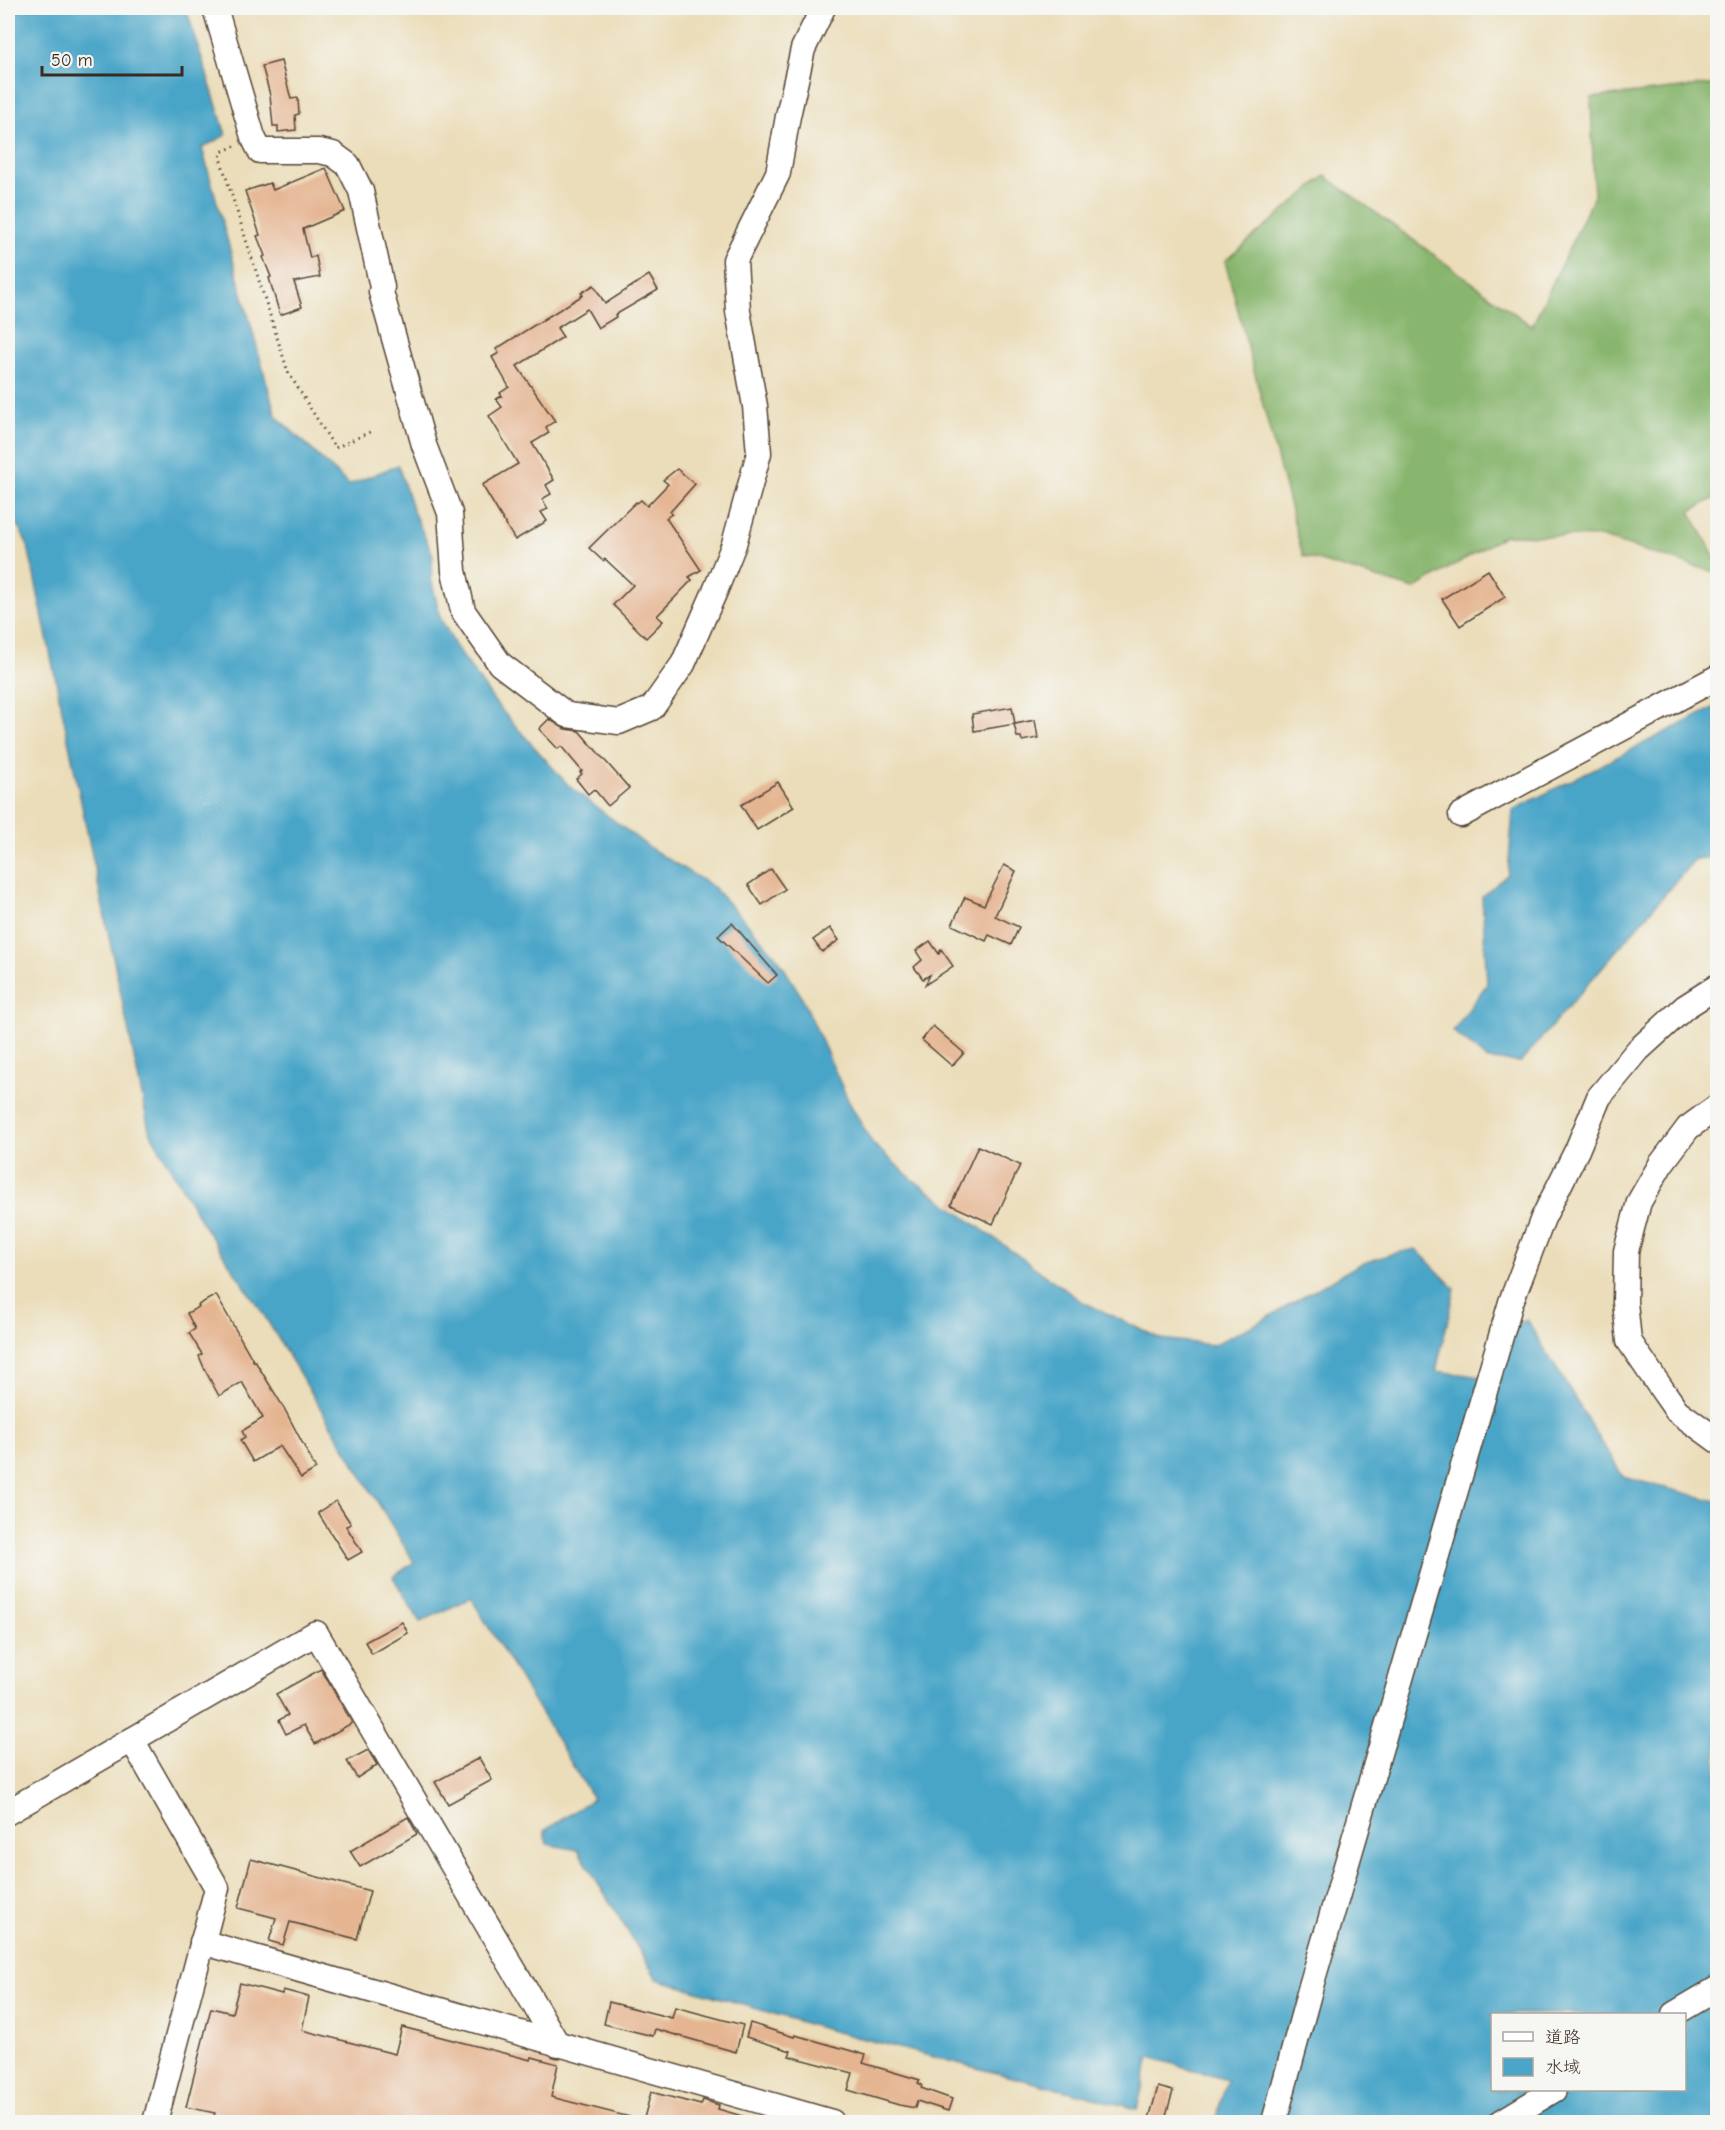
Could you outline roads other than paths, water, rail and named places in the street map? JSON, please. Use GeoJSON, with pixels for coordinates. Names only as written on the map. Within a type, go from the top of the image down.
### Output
{"type":"FeatureCollection","features":[{"type":"Feature","properties":{"kind":"street"},"geometry":{"type":"LineString","coordinates":[[215,8],[253,137],[260,151],[319,151],[333,154],[348,165],[361,191],[382,287],[381,292],[424,445],[450,513],[454,571],[463,611],[500,664],[567,715],[619,722],[652,708],[683,664],[734,544],[759,453],[755,405],[738,311],[735,260],[778,173],[803,50],[823,8]]}},
{"type":"Feature","properties":{"kind":"street"},"geometry":{"type":"LineString","coordinates":[[1461,815],[1718,677]]}},
{"type":"Feature","properties":{"kind":"street"},"geometry":{"type":"LineString","coordinates":[[1274,2122],[1311,1986],[1511,1302],[1543,1218],[1578,1150],[1599,1097],[1638,1050],[1685,1007],[1718,986]]}},
{"type":"Feature","properties":{"kind":"street"},"geometry":{"type":"LineString","coordinates":[[1718,1106],[1688,1128],[1661,1164],[1639,1202],[1626,1251],[1625,1302],[1629,1341],[1677,1411],[1718,1441]]}},
{"type":"Feature","properties":{"kind":"street"},"geometry":{"type":"LineString","coordinates":[[8,1812],[315,1633],[558,2045]]}},
{"type":"Feature","properties":{"kind":"street"},"geometry":{"type":"LineString","coordinates":[[132,1740],[217,1888],[155,2122]]}},
{"type":"Feature","properties":{"kind":"street"},"geometry":{"type":"LineString","coordinates":[[202,1942],[832,2122]]}},
{"type":"Feature","properties":{"kind":"street"},"geometry":{"type":"LineString","coordinates":[[1676,2013],[1718,1988]]}},
{"type":"Feature","properties":{"kind":"street"},"geometry":{"type":"LineString","coordinates":[[1501,2122],[1552,2091]]}},
{"type":"Feature","properties":{"kind":"water"},"geometry":{"type":"Polygon","coordinates":[[[8,8],[186,8],[226,135],[202,148],[276,416],[349,485],[398,465],[413,511],[433,555],[431,578],[440,617],[456,647],[497,705],[569,786],[650,848],[712,886],[779,960],[802,997],[848,1100],[873,1144],[911,1178],[1081,1301],[1161,1339],[1213,1345],[1260,1322],[1358,1265],[1391,1254],[1416,1249],[1455,1289],[1436,1371],[1499,1379],[1508,1336],[1526,1319],[1623,1477],[1717,1501],[1717,2122],[1215,2122],[1227,2080],[1150,2057],[1137,2109],[821,2028],[657,1979],[578,1850],[547,1844],[544,1831],[593,1799],[471,1598],[420,1622],[393,1577],[414,1562],[264,1315],[202,1223],[149,1130],[28,546],[8,504],[8,8]]]}},
{"type":"Feature","properties":{"kind":"water"},"geometry":{"type":"Polygon","coordinates":[[[1717,706],[1717,857],[1695,859],[1521,1062],[1488,1060],[1453,1031],[1487,984],[1482,897],[1508,874],[1513,810],[1717,706]]]}}]}
